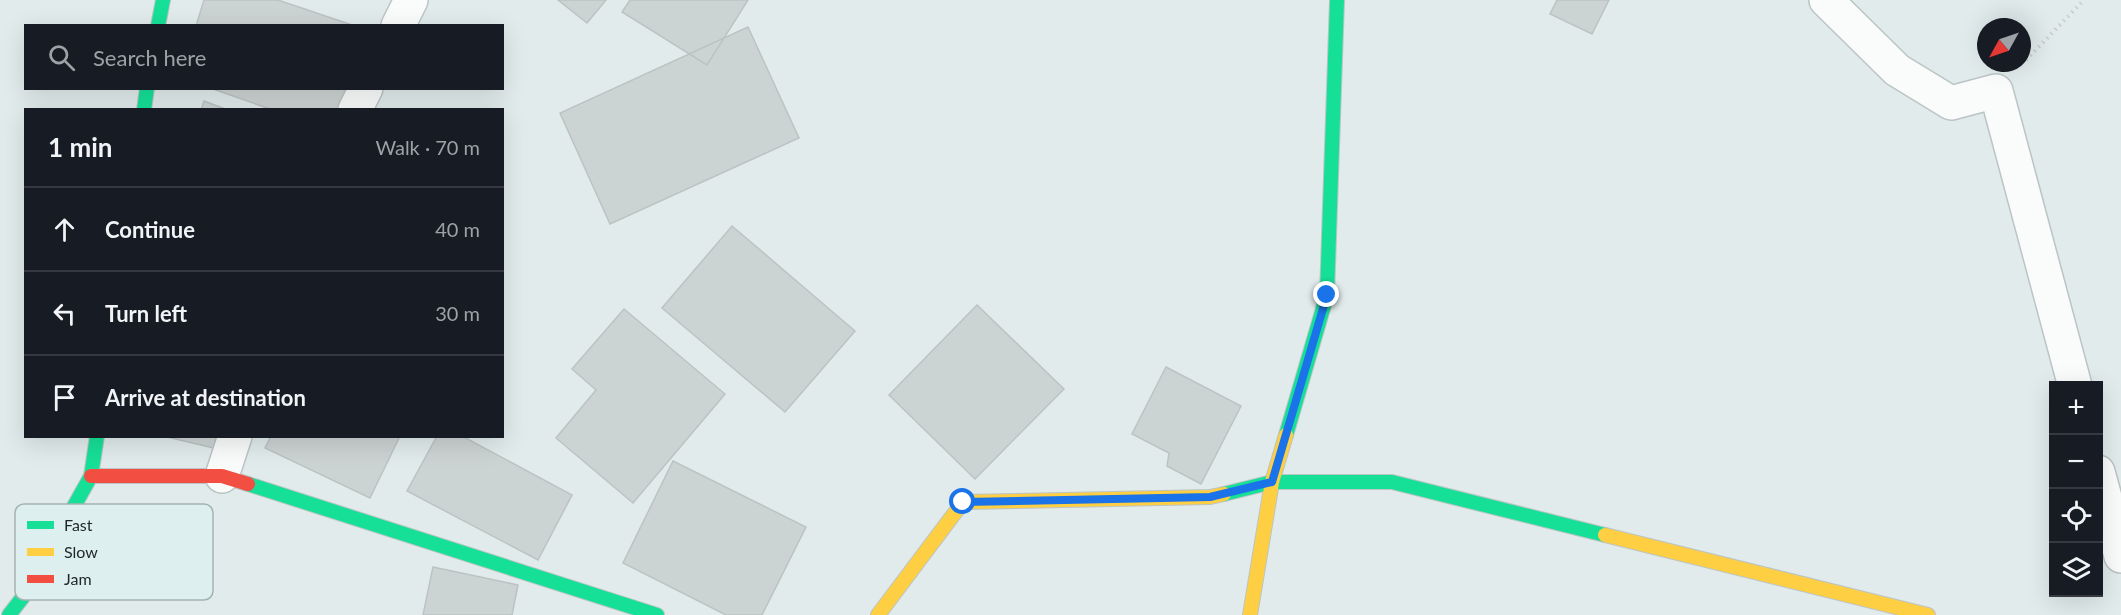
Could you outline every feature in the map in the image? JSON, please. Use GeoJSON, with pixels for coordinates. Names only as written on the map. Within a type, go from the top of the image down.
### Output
{"type":"FeatureCollection","features":[{"type":"Feature","properties":{"kind":"street"},"geometry":{"type":"LineString","coordinates":[[158,24],[163,0]]}},
{"type":"Feature","properties":{"kind":"street"},"geometry":{"type":"LineString","coordinates":[[399,24],[411,0]]}},
{"type":"Feature","properties":{"kind":"street"},"geometry":{"type":"LineString","coordinates":[[1250,615],[1272,482],[1327,295],[1338,0]]}},
{"type":"Feature","properties":{"kind":"street"},"geometry":{"type":"LineString","coordinates":[[1827,0],[1897,70],[1951,103],[1996,92],[2074,381]]}},
{"type":"Feature","properties":{"kind":"street"},"geometry":{"type":"LineString","coordinates":[[144,108],[147,90]]}},
{"type":"Feature","properties":{"kind":"street"},"geometry":{"type":"LineString","coordinates":[[356,108],[365,90]]}},
{"type":"Feature","properties":{"kind":"street"},"geometry":{"type":"LineString","coordinates":[[76,504],[91,476],[97,438]]}},
{"type":"Feature","properties":{"kind":"street"},"geometry":{"type":"LineString","coordinates":[[222,476],[234,438]]}},
{"type":"Feature","properties":{"kind":"street"},"geometry":{"type":"LineString","coordinates":[[91,476],[222,476],[657,615]]}},
{"type":"Feature","properties":{"kind":"street"},"geometry":{"type":"LineString","coordinates":[[878,615],[963,502],[1210,497],[1272,482],[1392,482],[1928,615]]}},
{"type":"Feature","properties":{"kind":"street"},"geometry":{"type":"LineString","coordinates":[[2103,489],[2121,556]]}},
{"type":"Feature","properties":{"kind":"path"},"geometry":{"type":"LineString","coordinates":[[1996,92],[2084,0]]}},
{"type":"Feature","properties":{"kind":"building"},"geometry":{"type":"Polygon","coordinates":[[[204,0],[278,0],[349,24],[197,24],[204,0]]]}},
{"type":"Feature","properties":{"kind":"building"},"geometry":{"type":"Polygon","coordinates":[[[558,0],[606,0],[587,23],[558,0]]]}},
{"type":"Feature","properties":{"kind":"building"},"geometry":{"type":"Polygon","coordinates":[[[630,0],[748,0],[707,65],[622,12],[630,0]]]}},
{"type":"Feature","properties":{"kind":"building"},"geometry":{"type":"Polygon","coordinates":[[[1557,0],[1609,0],[1592,34],[1550,14],[1557,0]]]}},
{"type":"Feature","properties":{"kind":"building"},"geometry":{"type":"Polygon","coordinates":[[[748,27],[799,138],[610,224],[560,113],[748,27]]]}},
{"type":"Feature","properties":{"kind":"building"},"geometry":{"type":"Polygon","coordinates":[[[216,90],[353,90],[348,108],[267,108],[216,90]]]}},
{"type":"Feature","properties":{"kind":"building"},"geometry":{"type":"Polygon","coordinates":[[[204,101],[223,108],[202,108],[204,101]]]}},
{"type":"Feature","properties":{"kind":"building"},"geometry":{"type":"Polygon","coordinates":[[[732,226],[855,331],[785,412],[662,308],[732,226]]]}},
{"type":"Feature","properties":{"kind":"building"},"geometry":{"type":"Polygon","coordinates":[[[977,305],[1064,389],[975,479],[889,395],[977,305]]]}},
{"type":"Feature","properties":{"kind":"building"},"geometry":{"type":"Polygon","coordinates":[[[624,309],[725,394],[633,503],[556,438],[596,390],[572,369],[624,309]]]}},
{"type":"Feature","properties":{"kind":"building"},"geometry":{"type":"Polygon","coordinates":[[[1166,367],[1241,406],[1201,484],[1167,466],[1169,453],[1132,434],[1166,367]]]}},
{"type":"Feature","properties":{"kind":"building"},"geometry":{"type":"Polygon","coordinates":[[[172,438],[216,438],[214,448],[172,438]]]}},
{"type":"Feature","properties":{"kind":"building"},"geometry":{"type":"Polygon","coordinates":[[[270,438],[399,438],[370,498],[265,448],[270,438]]]}},
{"type":"Feature","properties":{"kind":"building"},"geometry":{"type":"Polygon","coordinates":[[[436,438],[466,438],[572,495],[538,560],[407,491],[436,438]]]}},
{"type":"Feature","properties":{"kind":"building"},"geometry":{"type":"Polygon","coordinates":[[[673,461],[806,527],[762,615],[726,615],[623,563],[673,461]]]}},
{"type":"Feature","properties":{"kind":"building"},"geometry":{"type":"Polygon","coordinates":[[[433,567],[518,585],[512,615],[423,615],[433,567]]]}},
{"type":"Feature","properties":{"kind":"traffic: fast"},"geometry":{"type":"LineString","coordinates":[[158,24],[163,0]]}},
{"type":"Feature","properties":{"kind":"traffic: fast"},"geometry":{"type":"LineString","coordinates":[[1286,435],[1327,295],[1337,0]]}},
{"type":"Feature","properties":{"kind":"traffic: fast"},"geometry":{"type":"LineString","coordinates":[[144,108],[147,90]]}},
{"type":"Feature","properties":{"kind":"traffic: fast"},"geometry":{"type":"LineString","coordinates":[[75,504],[91,476],[97,438]]}},
{"type":"Feature","properties":{"kind":"traffic: fast"},"geometry":{"type":"LineString","coordinates":[[1224,494],[1272,482],[1392,482],[1605,535]]}},
{"type":"Feature","properties":{"kind":"traffic: fast"},"geometry":{"type":"LineString","coordinates":[[248,484],[657,615]]}},
{"type":"Feature","properties":{"kind":"traffic: fast"},"geometry":{"type":"LineString","coordinates":[[9,615],[21,600]]}},
{"type":"Feature","properties":{"kind":"traffic: slow"},"geometry":{"type":"LineString","coordinates":[[1250,615],[1272,482],[1286,435]]}},
{"type":"Feature","properties":{"kind":"traffic: slow"},"geometry":{"type":"LineString","coordinates":[[878,615],[963,502],[1210,497],[1224,494]]}},
{"type":"Feature","properties":{"kind":"traffic: slow"},"geometry":{"type":"LineString","coordinates":[[1605,535],[1928,615]]}},
{"type":"Feature","properties":{"kind":"traffic: jam"},"geometry":{"type":"LineString","coordinates":[[91,476],[222,476],[248,484]]}},
{"type":"Feature","properties":{"kind":"route"},"geometry":{"type":"LineString","coordinates":[[963,502],[1210,497],[1272,482],[1327,295]]}}]}
